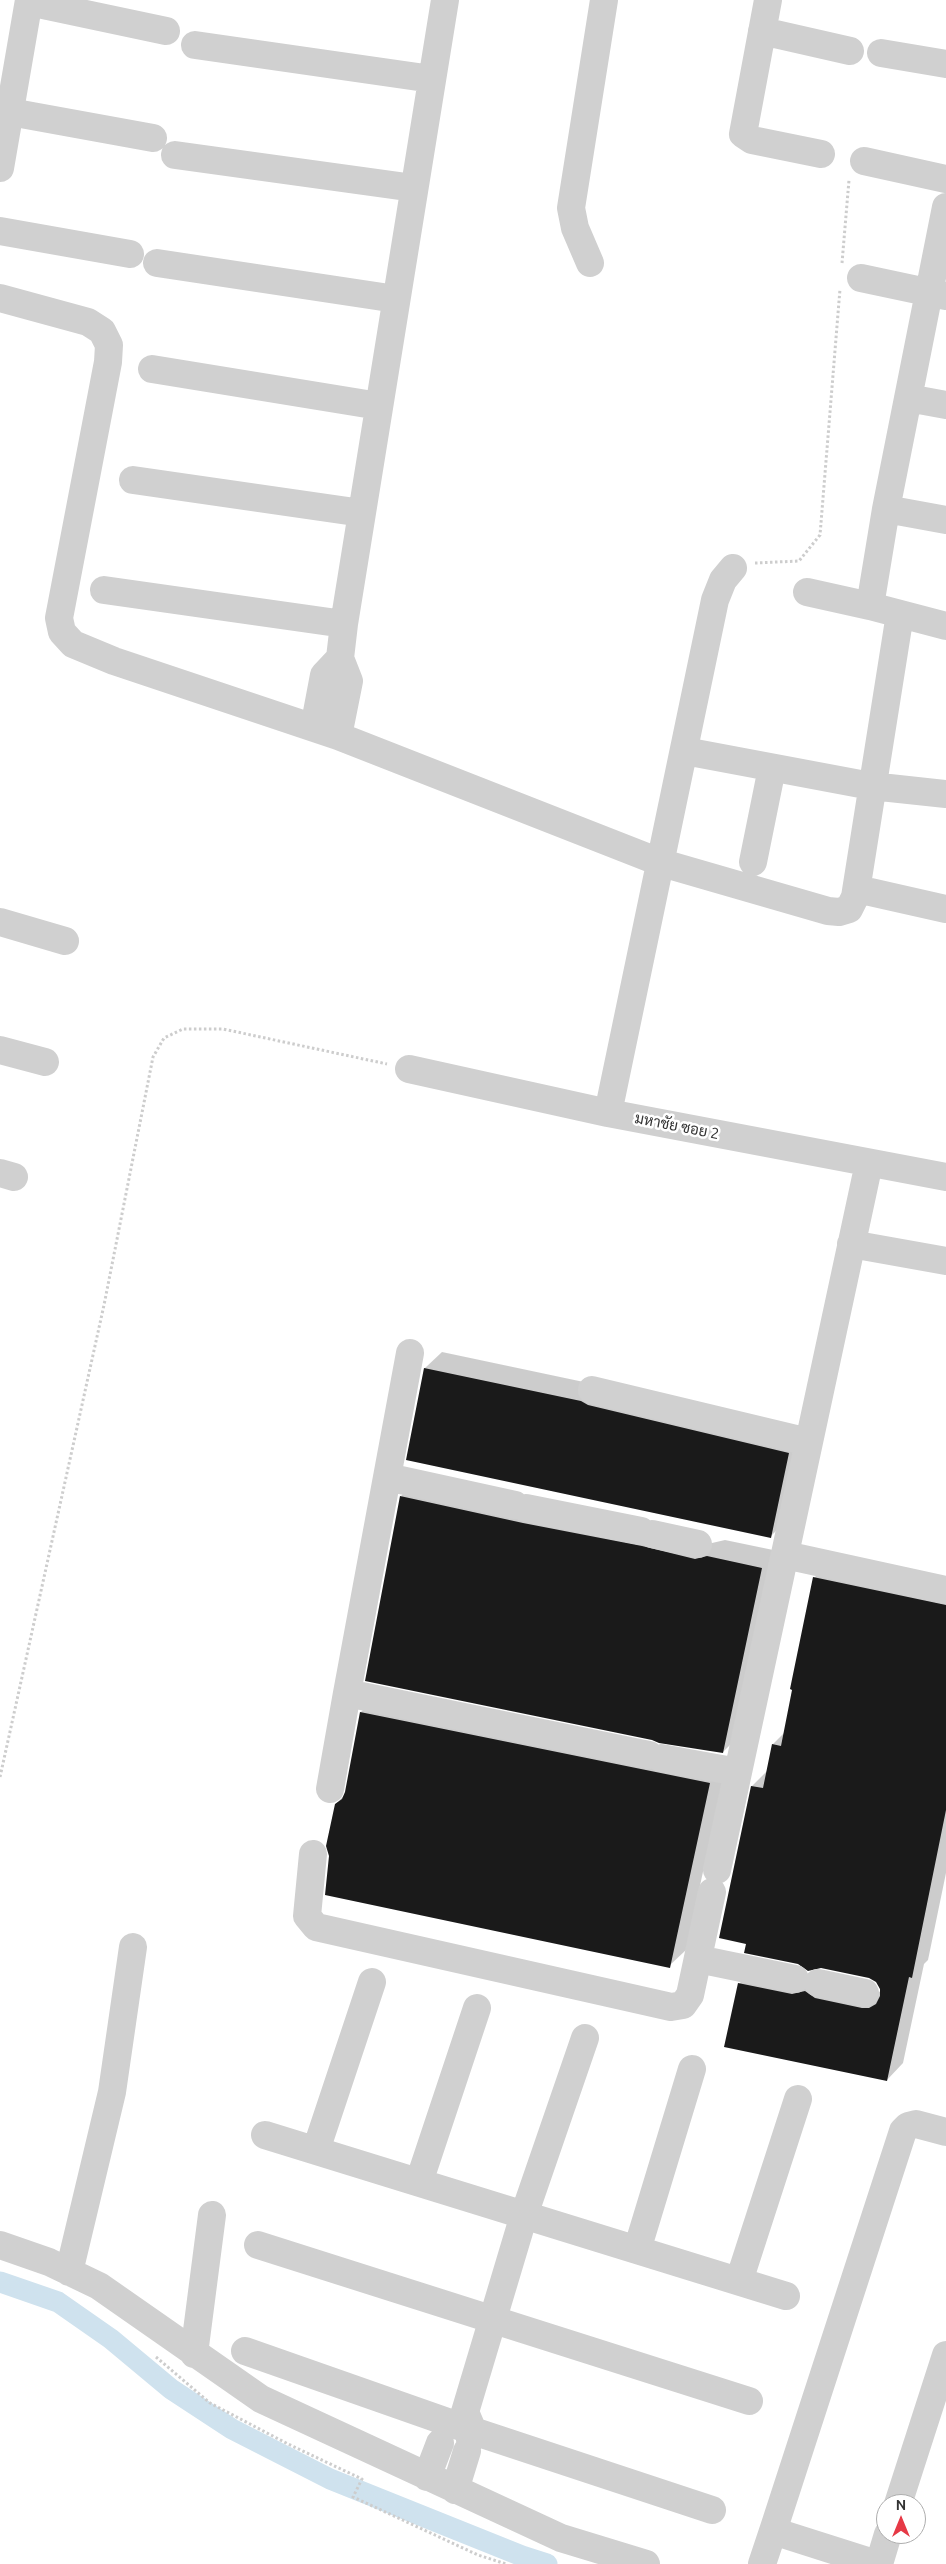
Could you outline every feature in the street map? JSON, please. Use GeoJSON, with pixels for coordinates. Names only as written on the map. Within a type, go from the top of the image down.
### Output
{"type":"FeatureCollection","features":[{"type":"Feature","properties":{"kind":"street"},"geometry":{"type":"LineString","coordinates":[[326,732],[349,680],[340,658],[344,624],[444,0]]}},
{"type":"Feature","properties":{"kind":"street"},"geometry":{"type":"LineString","coordinates":[[590,263],[574,228],[571,208],[604,0]]}},
{"type":"Feature","properties":{"kind":"street"},"geometry":{"type":"LineString","coordinates":[[768,0],[743,134],[752,140],[821,154]]}},
{"type":"Feature","properties":{"kind":"street"},"geometry":{"type":"LineString","coordinates":[[0,168],[10,112],[8,72],[29,1],[166,31]]}},
{"type":"Feature","properties":{"kind":"street"},"geometry":{"type":"LineString","coordinates":[[762,31],[850,51]]}},
{"type":"Feature","properties":{"kind":"street"},"geometry":{"type":"LineString","coordinates":[[195,45],[432,79]]}},
{"type":"Feature","properties":{"kind":"street"},"geometry":{"type":"LineString","coordinates":[[881,53],[946,64]]}},
{"type":"Feature","properties":{"kind":"street"},"geometry":{"type":"LineString","coordinates":[[10,112],[153,138]]}},
{"type":"Feature","properties":{"kind":"street"},"geometry":{"type":"LineString","coordinates":[[175,155],[414,188]]}},
{"type":"Feature","properties":{"kind":"street"},"geometry":{"type":"LineString","coordinates":[[857,170],[946,180]]}},
{"type":"Feature","properties":{"kind":"street"},"geometry":{"type":"LineString","coordinates":[[870,606],[886,509],[908,398],[938,294],[946,207]]}},
{"type":"Feature","properties":{"kind":"street"},"geometry":{"type":"LineString","coordinates":[[0,231],[130,254]]}},
{"type":"Feature","properties":{"kind":"street"},"geometry":{"type":"LineString","coordinates":[[157,263],[396,299]]}},
{"type":"Feature","properties":{"kind":"street"},"geometry":{"type":"LineString","coordinates":[[848,278],[938,294]]}},
{"type":"Feature","properties":{"kind":"street"},"geometry":{"type":"LineString","coordinates":[[0,298],[88,322],[102,331],[109,345],[108,362],[61,601],[59,618],[62,632],[73,644],[114,661],[326,732],[662,863],[828,911],[839,912],[850,908],[857,889],[871,786],[900,614]]}},
{"type":"Feature","properties":{"kind":"street"},"geometry":{"type":"LineString","coordinates":[[152,369],[379,406]]}},
{"type":"Feature","properties":{"kind":"street"},"geometry":{"type":"LineString","coordinates":[[908,398],[946,405]]}},
{"type":"Feature","properties":{"kind":"street"},"geometry":{"type":"LineString","coordinates":[[133,480],[362,513]]}},
{"type":"Feature","properties":{"kind":"street"},"geometry":{"type":"LineString","coordinates":[[886,509],[946,520]]}},
{"type":"Feature","properties":{"kind":"street"},"geometry":{"type":"LineString","coordinates":[[608,1113],[662,863],[715,600],[723,580],[733,568]]}},
{"type":"Feature","properties":{"kind":"street"},"geometry":{"type":"LineString","coordinates":[[104,590],[344,624]]}},
{"type":"Feature","properties":{"kind":"street"},"geometry":{"type":"LineString","coordinates":[[807,592],[946,626]]}},
{"type":"Feature","properties":{"kind":"street"},"geometry":{"type":"LineString","coordinates":[[690,752],[871,786],[946,794]]}},
{"type":"Feature","properties":{"kind":"street"},"geometry":{"type":"LineString","coordinates":[[753,862],[772,768]]}},
{"type":"Feature","properties":{"kind":"street"},"geometry":{"type":"LineString","coordinates":[[857,889],[946,909]]}},
{"type":"Feature","properties":{"kind":"street"},"geometry":{"type":"LineString","coordinates":[[0,922],[65,941]]}},
{"type":"Feature","properties":{"kind":"street"},"geometry":{"type":"LineString","coordinates":[[0,1050],[44,1062]]}},
{"type":"Feature","properties":{"kind":"street","name":"มหาชัย ซอย 2"},"geometry":{"type":"LineString","coordinates":[[409,1069],[608,1113],[946,1177]]}},
{"type":"Feature","properties":{"kind":"street"},"geometry":{"type":"LineString","coordinates":[[313,1854],[307,1916],[316,1928],[672,2007],[683,2005],[690,1995],[698,1959],[869,1163]]}},
{"type":"Feature","properties":{"kind":"street"},"geometry":{"type":"LineString","coordinates":[[852,1244],[946,1261]]}},
{"type":"Feature","properties":{"kind":"street"},"geometry":{"type":"LineString","coordinates":[[330,1789],[410,1353]]}},
{"type":"Feature","properties":{"kind":"street"},"geometry":{"type":"LineString","coordinates":[[592,1390],[809,1442]]}},
{"type":"Feature","properties":{"kind":"street"},"geometry":{"type":"LineString","coordinates":[[387,1476],[698,1544]]}},
{"type":"Feature","properties":{"kind":"street"},"geometry":{"type":"LineString","coordinates":[[785,1555],[946,1590]]}},
{"type":"Feature","properties":{"kind":"street"},"geometry":{"type":"LineString","coordinates":[[347,1693],[655,1757],[738,1772]]}},
{"type":"Feature","properties":{"kind":"street"},"geometry":{"type":"LineString","coordinates":[[69,2272],[112,2092],[133,1947]]}},
{"type":"Feature","properties":{"kind":"street"},"geometry":{"type":"LineString","coordinates":[[698,1959],[865,1993]]}},
{"type":"Feature","properties":{"kind":"street"},"geometry":{"type":"LineString","coordinates":[[316,2150],[372,1982]]}},
{"type":"Feature","properties":{"kind":"street"},"geometry":{"type":"LineString","coordinates":[[419,2182],[477,2008]]}},
{"type":"Feature","properties":{"kind":"street"},"geometry":{"type":"LineString","coordinates":[[455,2490],[458,2433],[524,2215],[585,2038]]}},
{"type":"Feature","properties":{"kind":"street"},"geometry":{"type":"LineString","coordinates":[[637,2250],[692,2069]]}},
{"type":"Feature","properties":{"kind":"street"},"geometry":{"type":"LineString","coordinates":[[739,2281],[798,2099]]}},
{"type":"Feature","properties":{"kind":"street"},"geometry":{"type":"LineString","coordinates":[[762,2564],[903,2131],[908,2126],[916,2124],[946,2132]]}},
{"type":"Feature","properties":{"kind":"street"},"geometry":{"type":"LineString","coordinates":[[264,2135],[786,2296]]}},
{"type":"Feature","properties":{"kind":"street"},"geometry":{"type":"LineString","coordinates":[[194,2354],[212,2215]]}},
{"type":"Feature","properties":{"kind":"street"},"geometry":{"type":"LineString","coordinates":[[0,2245],[50,2262],[99,2286],[261,2399],[561,2538],[646,2564]]}},
{"type":"Feature","properties":{"kind":"street"},"geometry":{"type":"LineString","coordinates":[[258,2245],[749,2401]]}},
{"type":"Feature","properties":{"kind":"street"},"geometry":{"type":"LineString","coordinates":[[245,2351],[458,2433],[712,2510]]}},
{"type":"Feature","properties":{"kind":"street"},"geometry":{"type":"LineString","coordinates":[[901,2494],[946,2355]]}},
{"type":"Feature","properties":{"kind":"street"},"geometry":{"type":"LineString","coordinates":[[427,2477],[458,2433]]}},
{"type":"Feature","properties":{"kind":"street"},"geometry":{"type":"LineString","coordinates":[[773,2531],[878,2564],[885,2544]]}},
{"type":"Feature","properties":{"kind":"path"},"geometry":{"type":"LineString","coordinates":[[733,568],[765,561],[798,561],[820,535],[848,278],[857,170]]}},
{"type":"Feature","properties":{"kind":"path"},"geometry":{"type":"LineString","coordinates":[[0,1777],[104,1305],[153,1057],[164,1038],[184,1029],[222,1029],[409,1069]]}},
{"type":"Feature","properties":{"kind":"building"},"geometry":{"type":"Polygon","coordinates":[[[424,1368],[581,1401],[588,1405],[789,1453],[771,1538],[406,1460],[424,1368]]]}},
{"type":"Feature","properties":{"kind":"building"},"geometry":{"type":"Polygon","coordinates":[[[400,1496],[523,1523],[642,1546],[695,1559],[707,1556],[762,1568],[723,1753],[659,1743],[365,1681],[400,1496]]]}},
{"type":"Feature","properties":{"kind":"building"},"geometry":{"type":"Polygon","coordinates":[[[813,1577],[946,1605],[946,1810],[912,1978],[909,1977],[887,2081],[724,2047],[738,1983],[792,1994],[805,1991],[815,1998],[862,2008],[869,2008],[876,2004],[880,1996],[880,1989],[876,1982],[869,1978],[821,1968],[808,1971],[798,1964],[744,1953],[746,1944],[719,1938],[751,1786],[763,1788],[772,1744],[781,1746],[792,1690],[790,1689],[813,1577]]]}},
{"type":"Feature","properties":{"kind":"building"},"geometry":{"type":"Polygon","coordinates":[[[360,1712],[710,1783],[670,1968],[325,1895],[329,1856],[326,1846],[335,1804],[342,1799],[345,1792],[360,1712]]]}},
{"type":"Feature","properties":{"kind":"waterway"},"geometry":{"type":"LineString","coordinates":[[0,2282],[58,2302],[111,2339],[171,2389],[232,2429],[330,2479],[522,2556],[547,2564]]}}]}
